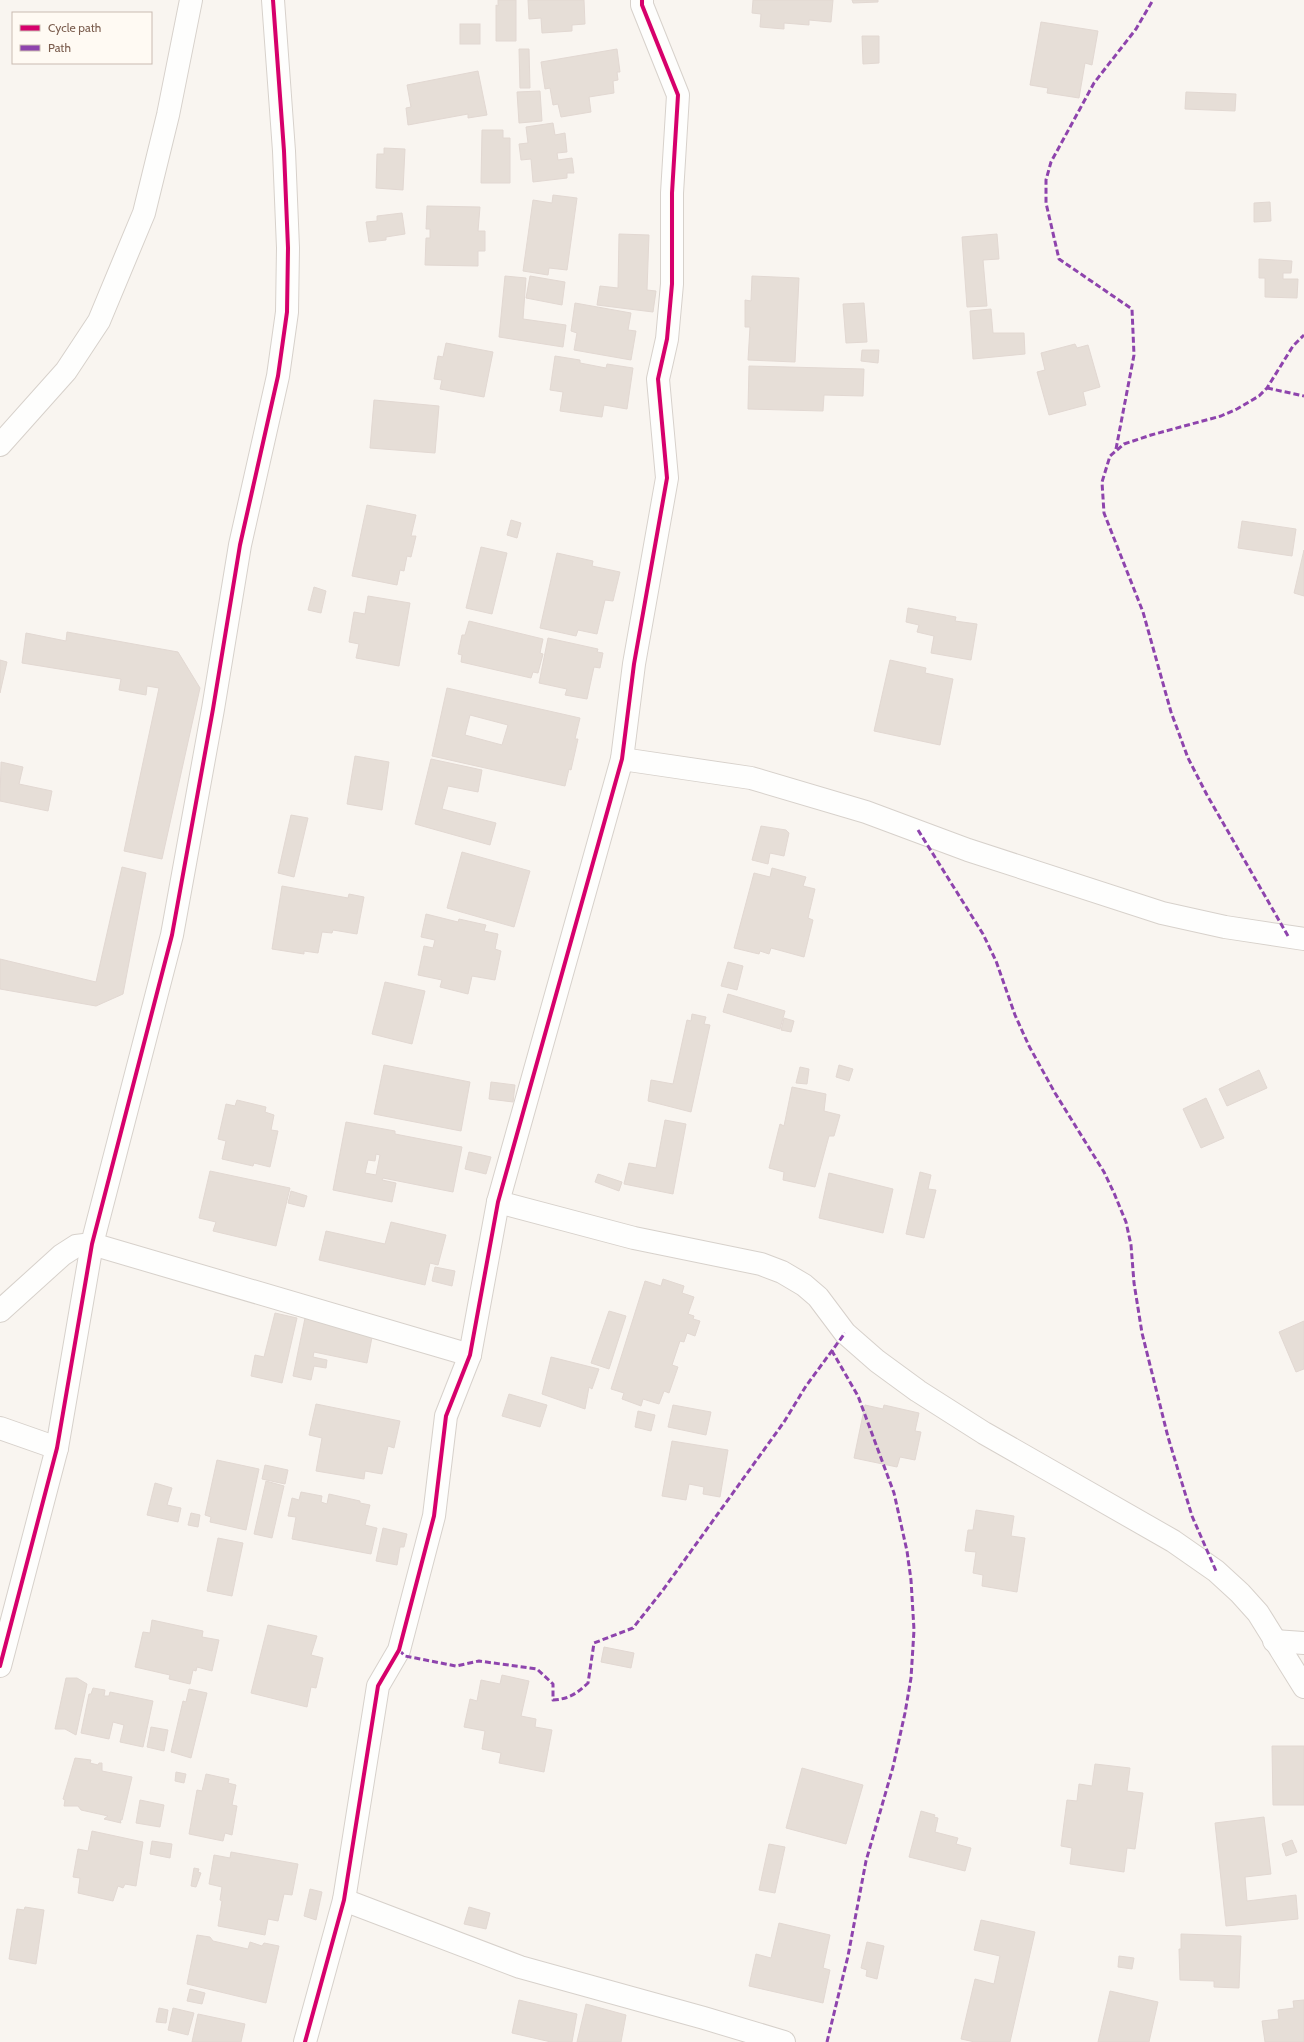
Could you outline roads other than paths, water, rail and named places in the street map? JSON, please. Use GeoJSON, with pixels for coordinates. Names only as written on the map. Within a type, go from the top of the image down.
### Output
{"type":"FeatureCollection","features":[{"type":"Feature","properties":{"kind":"street"},"geometry":{"type":"LineString","coordinates":[[0,445],[66,371],[102,314],[144,213],[168,116],[191,0]]}},
{"type":"Feature","properties":{"kind":"street"},"geometry":{"type":"LineString","coordinates":[[0,1666],[57,1448],[92,1244],[172,935],[213,709],[240,545],[279,369],[287,312],[288,248],[284,151],[273,0]]}},
{"type":"Feature","properties":{"kind":"street"},"geometry":{"type":"LineString","coordinates":[[306,2042],[344,1900],[378,1686],[399,1650],[434,1516],[446,1416],[470,1355],[498,1202],[622,759],[634,664],[667,478],[658,380],[667,339],[672,284],[672,193],[678,95],[642,5],[642,0]]}},
{"type":"Feature","properties":{"kind":"street"},"geometry":{"type":"LineString","coordinates":[[622,759],[751,778],[866,812],[968,850],[1162,912],[1225,927],[1304,939]]}},
{"type":"Feature","properties":{"kind":"street"},"geometry":{"type":"LineString","coordinates":[[498,1202],[634,1238],[761,1264],[782,1272],[804,1285],[818,1297],[845,1333],[877,1361],[918,1391],[984,1433],[1174,1541],[1216,1571],[1240,1593],[1258,1613],[1304,1687]]}},
{"type":"Feature","properties":{"kind":"street"},"geometry":{"type":"LineString","coordinates":[[0,1311],[62,1255],[76,1246],[92,1244],[470,1355]]}},
{"type":"Feature","properties":{"kind":"street"},"geometry":{"type":"LineString","coordinates":[[0,1428],[57,1448]]}},
{"type":"Feature","properties":{"kind":"street"},"geometry":{"type":"LineString","coordinates":[[1274,1641],[1304,1643]]}},
{"type":"Feature","properties":{"kind":"street"},"geometry":{"type":"LineString","coordinates":[[344,1900],[520,1967],[704,2018],[784,2042]]}}]}
